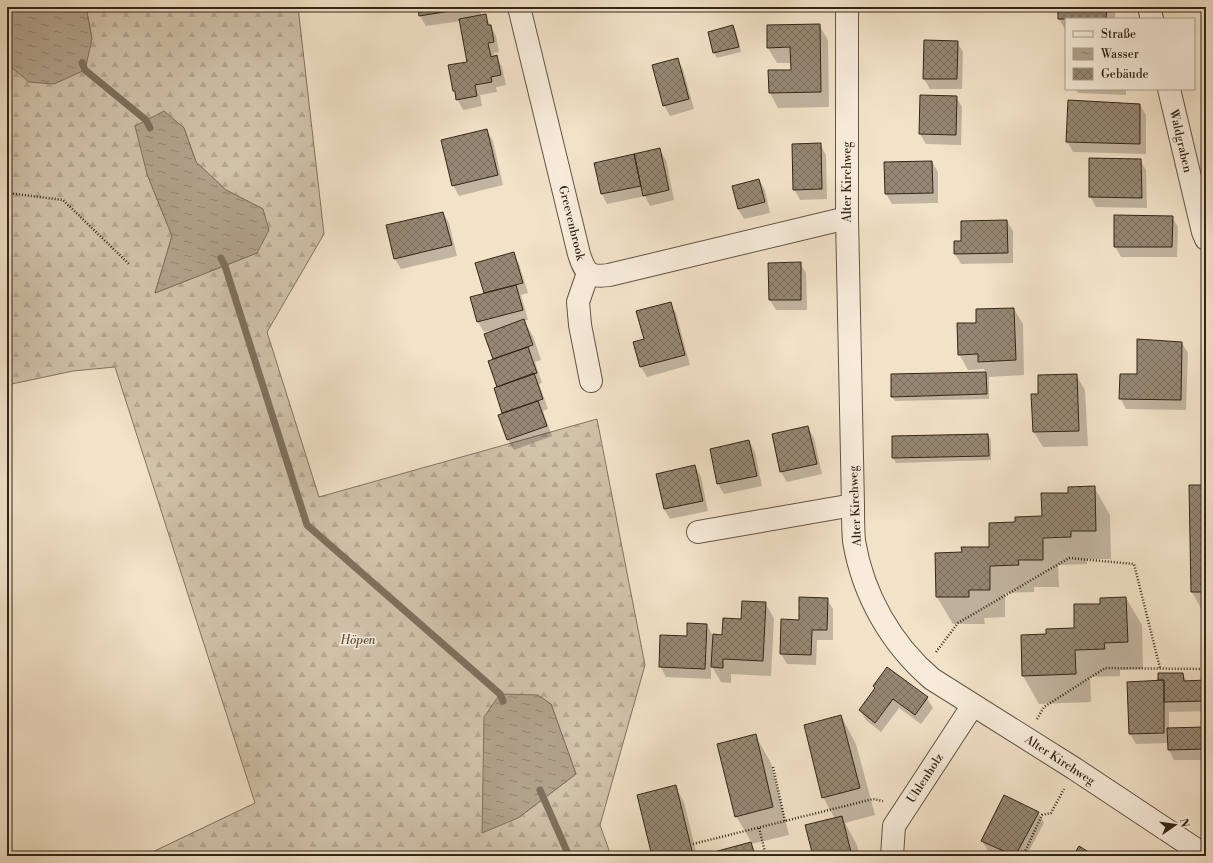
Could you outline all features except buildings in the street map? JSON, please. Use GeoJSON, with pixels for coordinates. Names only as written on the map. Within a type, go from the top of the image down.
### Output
{"type":"FeatureCollection","features":[{"type":"Feature","properties":{"kind":"street","name":"Greevenbrook"},"geometry":{"type":"LineString","coordinates":[[520,7],[579,254],[588,273],[598,276],[609,275],[847,218]]}},
{"type":"Feature","properties":{"kind":"street","name":"Alter Kirchweg"},"geometry":{"type":"LineString","coordinates":[[847,7],[847,218],[854,540],[864,580],[885,626],[904,651],[932,679],[1075,769],[1206,856]]}},
{"type":"Feature","properties":{"kind":"street"},"geometry":{"type":"LineString","coordinates":[[1149,7],[1152,18]]}},
{"type":"Feature","properties":{"kind":"street","name":"Waldgraben"},"geometry":{"type":"LineString","coordinates":[[1169,90],[1203,232],[1206,239]]}},
{"type":"Feature","properties":{"kind":"street"},"geometry":{"type":"LineString","coordinates":[[588,273],[578,302],[580,325],[591,381]]}},
{"type":"Feature","properties":{"kind":"street"},"geometry":{"type":"LineString","coordinates":[[698,532],[853,504]]}},
{"type":"Feature","properties":{"kind":"street","name":"Uhlenholz"},"geometry":{"type":"LineString","coordinates":[[892,856],[894,826],[973,705]]}},
{"type":"Feature","properties":{"kind":"path"},"geometry":{"type":"LineString","coordinates":[[7,193],[63,200],[130,265]]}},
{"type":"Feature","properties":{"kind":"path"},"geometry":{"type":"LineString","coordinates":[[922,670],[958,623],[1069,558],[1134,564],[1160,668]]}},
{"type":"Feature","properties":{"kind":"path"},"geometry":{"type":"LineString","coordinates":[[1027,738],[1044,707],[1105,668],[1206,669]]}},
{"type":"Feature","properties":{"kind":"path"},"geometry":{"type":"LineString","coordinates":[[773,767],[785,821]]}},
{"type":"Feature","properties":{"kind":"path"},"geometry":{"type":"LineString","coordinates":[[1023,856],[1042,815],[1051,813],[1075,769]]}},
{"type":"Feature","properties":{"kind":"path"},"geometry":{"type":"LineString","coordinates":[[693,844],[873,799],[907,806]]}},
{"type":"Feature","properties":{"kind":"path"},"geometry":{"type":"LineString","coordinates":[[760,828],[766,856]]}},
{"type":"Feature","properties":{"kind":"green space","name":"Höpen"},"geometry":{"type":"Polygon","coordinates":[[[86,7],[298,7],[324,234],[267,332],[319,497],[597,419],[645,665],[600,825],[611,856],[144,856],[255,803],[115,367],[73,371],[7,385],[7,61],[10,66],[92,39],[86,7]],[[184,128],[147,174],[172,236],[155,293],[257,253],[263,209],[226,190],[196,162],[184,128]],[[551,704],[518,818],[576,774],[551,704]]]}},
{"type":"Feature","properties":{"kind":"water"},"geometry":{"type":"Polygon","coordinates":[[[7,7],[86,7],[92,39],[85,70],[54,84],[29,82],[10,66],[7,61],[7,7]]]}},
{"type":"Feature","properties":{"kind":"water"},"geometry":{"type":"Polygon","coordinates":[[[164,111],[184,128],[196,162],[226,190],[263,209],[269,230],[257,253],[155,293],[172,236],[147,174],[135,126],[164,111]]]}},
{"type":"Feature","properties":{"kind":"water"},"geometry":{"type":"Polygon","coordinates":[[[500,694],[538,695],[551,704],[576,774],[518,818],[482,833],[484,717],[500,694]]]}},
{"type":"Feature","properties":{"kind":"waterway"},"geometry":{"type":"LineString","coordinates":[[82,63],[85,70],[146,120],[150,128]]}},
{"type":"Feature","properties":{"kind":"waterway"},"geometry":{"type":"LineString","coordinates":[[221,258],[225,266],[307,525],[500,694],[503,701]]}},
{"type":"Feature","properties":{"kind":"waterway"},"geometry":{"type":"LineString","coordinates":[[540,790],[569,856]]}}]}
